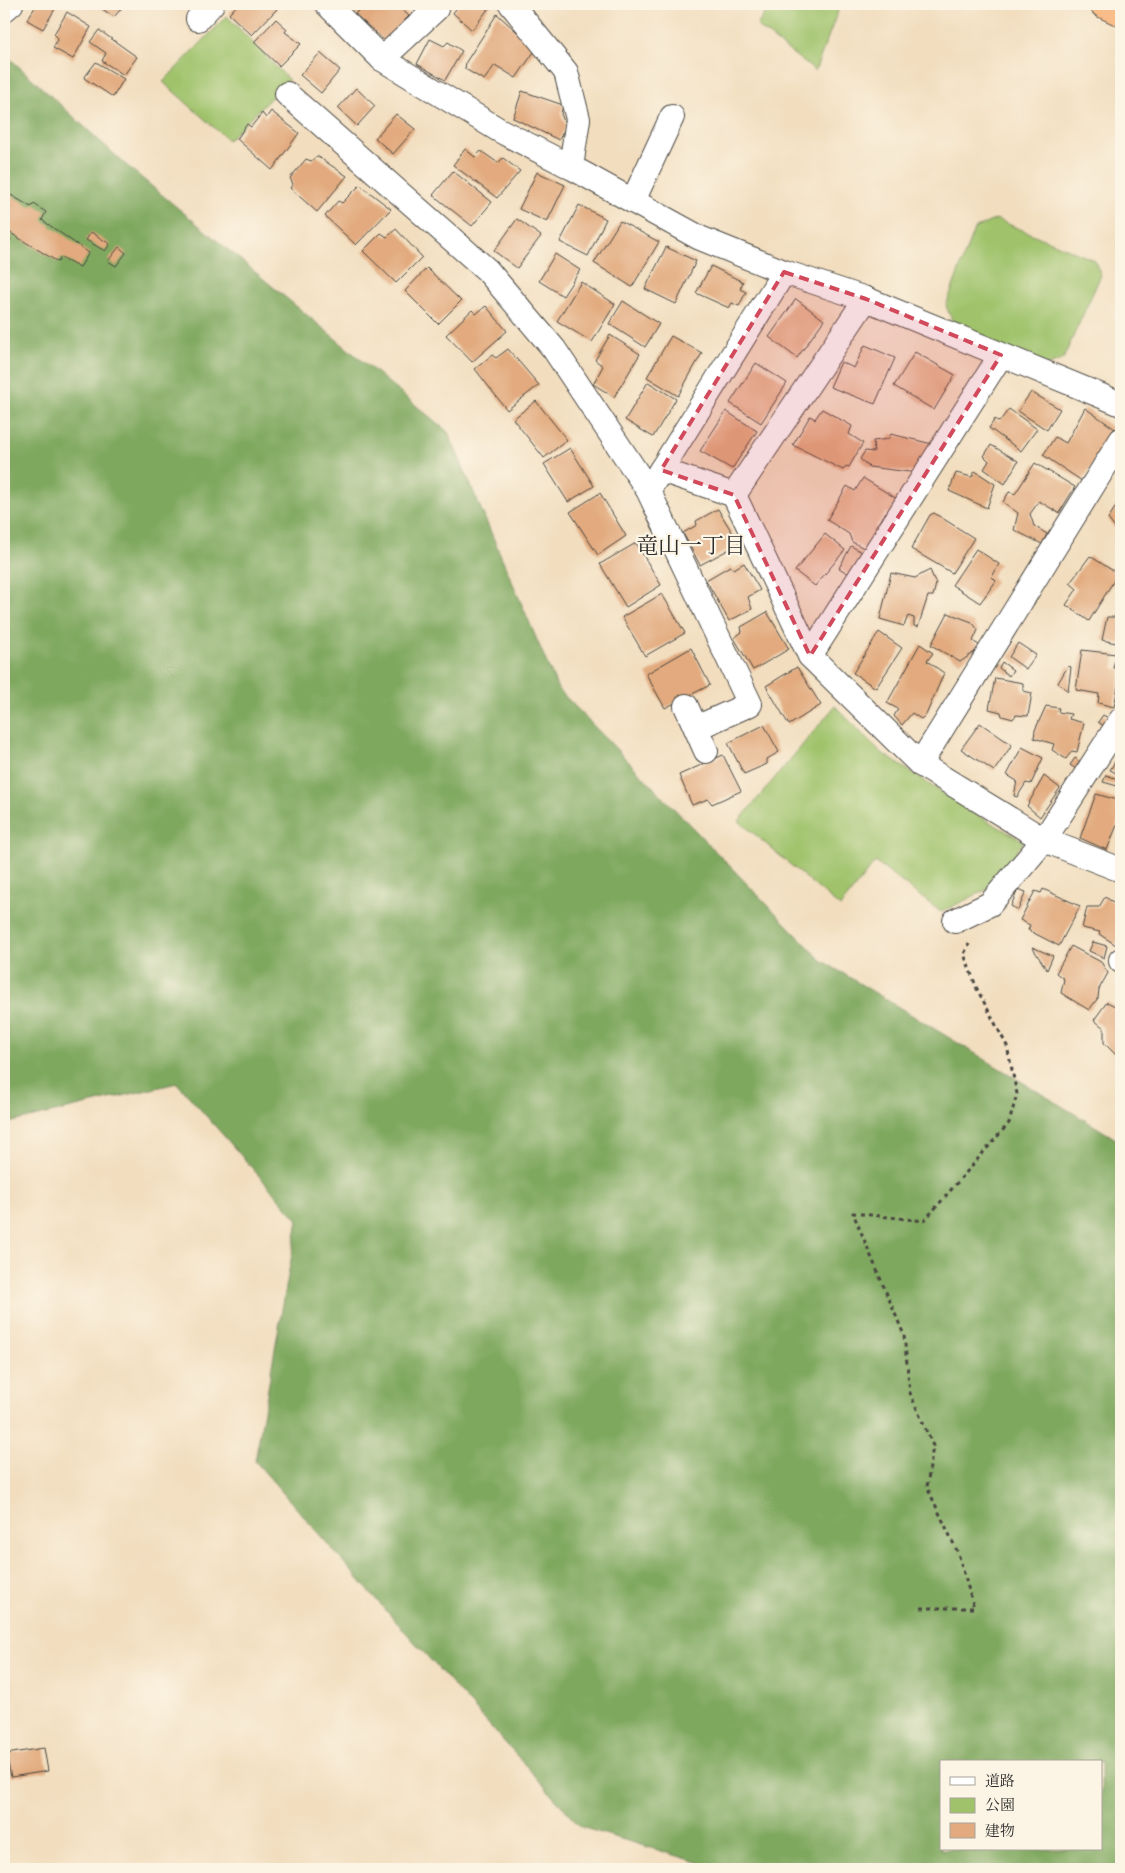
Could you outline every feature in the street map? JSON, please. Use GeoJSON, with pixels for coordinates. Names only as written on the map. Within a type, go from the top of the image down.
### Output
{"type":"FeatureCollection","features":[{"type":"Feature","properties":{"kind":"highway"},"geometry":{"type":"LineString","coordinates":[[1104,4],[1121,12]]}},
{"type":"Feature","properties":{"kind":"street"},"geometry":{"type":"LineString","coordinates":[[4,10],[11,4]]}},
{"type":"Feature","properties":{"kind":"street"},"geometry":{"type":"LineString","coordinates":[[327,4],[382,59],[498,130],[571,167],[700,238],[784,272],[866,299],[1121,404]]}},
{"type":"Feature","properties":{"kind":"street"},"geometry":{"type":"LineString","coordinates":[[511,4],[566,72],[578,119],[571,167]]}},
{"type":"Feature","properties":{"kind":"street"},"geometry":{"type":"LineString","coordinates":[[382,59],[436,8]]}},
{"type":"Feature","properties":{"kind":"street"},"geometry":{"type":"LineString","coordinates":[[287,94],[486,270],[554,350],[654,480],[750,704],[696,728]]}},
{"type":"Feature","properties":{"kind":"street"},"geometry":{"type":"LineString","coordinates":[[633,201],[672,117]]}},
{"type":"Feature","properties":{"kind":"street"},"geometry":{"type":"LineString","coordinates":[[654,480],[784,272]]}},
{"type":"Feature","properties":{"kind":"street"},"geometry":{"type":"LineString","coordinates":[[734,495],[866,299]]}},
{"type":"Feature","properties":{"kind":"street"},"geometry":{"type":"LineString","coordinates":[[810,656],[1001,355]]}},
{"type":"Feature","properties":{"kind":"street"},"geometry":{"type":"LineString","coordinates":[[920,764],[1121,440]]}},
{"type":"Feature","properties":{"kind":"street"},"geometry":{"type":"LineString","coordinates":[[654,480],[734,495]]}},
{"type":"Feature","properties":{"kind":"street"},"geometry":{"type":"LineString","coordinates":[[734,495],[810,656],[920,764],[1044,840],[1121,870]]}},
{"type":"Feature","properties":{"kind":"street"},"geometry":{"type":"LineString","coordinates":[[686,706],[706,751]]}},
{"type":"Feature","properties":{"kind":"street"},"geometry":{"type":"LineString","coordinates":[[955,921],[990,904],[1044,840],[1121,720]]}},
{"type":"Feature","properties":{"kind":"path"},"geometry":{"type":"LineString","coordinates":[[921,1608],[974,1608],[958,1552],[927,1487],[932,1446],[910,1393],[904,1335],[853,1213],[924,1221],[1009,1123],[1018,1094],[1007,1046],[977,990],[964,954],[990,904]]}},
{"type":"Feature","properties":{"kind":"highlighted area"},"geometry":{"type":"Polygon","coordinates":[[[784,272],[866,299],[1001,355],[810,656],[734,495],[661,470],[784,272]]]}},
{"type":"Feature","properties":{"kind":"green space"},"geometry":{"type":"Polygon","coordinates":[[[770,4],[835,4],[840,6],[815,71],[757,26],[770,4]]]}},
{"type":"Feature","properties":{"kind":"green space"},"geometry":{"type":"Polygon","coordinates":[[[227,16],[289,80],[228,140],[163,82],[227,16]]]}},
{"type":"Feature","properties":{"kind":"green space"},"geometry":{"type":"Polygon","coordinates":[[[4,53],[126,165],[448,432],[558,689],[821,960],[1121,1142],[1121,1869],[721,1869],[581,1827],[382,1606],[255,1461],[298,1220],[177,1083],[4,1124],[4,53]]]}},
{"type":"Feature","properties":{"kind":"green space"},"geometry":{"type":"Polygon","coordinates":[[[996,219],[1094,260],[1101,275],[1063,359],[1047,366],[957,332],[946,306],[974,229],[996,219]]]}},
{"type":"Feature","properties":{"kind":"green space"},"geometry":{"type":"Polygon","coordinates":[[[835,706],[879,751],[968,810],[1024,841],[990,888],[941,912],[875,862],[840,907],[739,821],[835,706]]]}},
{"type":"Feature","properties":{"kind":"building"},"geometry":{"type":"Polygon","coordinates":[[[37,4],[58,4],[43,29],[27,20],[37,4]]]}},
{"type":"Feature","properties":{"kind":"building"},"geometry":{"type":"Polygon","coordinates":[[[95,4],[125,4],[114,17],[95,4]]]}},
{"type":"Feature","properties":{"kind":"building"},"geometry":{"type":"Polygon","coordinates":[[[238,4],[271,4],[277,9],[252,35],[229,14],[238,4]]]}},
{"type":"Feature","properties":{"kind":"building"},"geometry":{"type":"Polygon","coordinates":[[[365,4],[396,4],[409,16],[385,41],[355,14],[365,4]]]}},
{"type":"Feature","properties":{"kind":"building"},"geometry":{"type":"Polygon","coordinates":[[[458,4],[492,4],[472,30],[453,13],[458,4]]]}},
{"type":"Feature","properties":{"kind":"building"},"geometry":{"type":"Polygon","coordinates":[[[67,12],[91,27],[73,59],[53,48],[58,38],[54,34],[67,12]]]}},
{"type":"Feature","properties":{"kind":"building"},"geometry":{"type":"Polygon","coordinates":[[[497,14],[536,49],[516,78],[495,65],[484,80],[465,69],[466,62],[497,14]]]}},
{"type":"Feature","properties":{"kind":"building"},"geometry":{"type":"Polygon","coordinates":[[[276,19],[287,29],[285,32],[301,44],[279,66],[254,42],[276,19]]]}},
{"type":"Feature","properties":{"kind":"building"},"geometry":{"type":"Polygon","coordinates":[[[99,30],[137,57],[124,75],[102,61],[106,53],[90,42],[99,30]]]}},
{"type":"Feature","properties":{"kind":"building"},"geometry":{"type":"Polygon","coordinates":[[[430,39],[444,46],[448,42],[462,51],[445,80],[417,64],[430,39]]]}},
{"type":"Feature","properties":{"kind":"building"},"geometry":{"type":"Polygon","coordinates":[[[320,53],[340,70],[321,93],[300,75],[320,53]]]}},
{"type":"Feature","properties":{"kind":"building"},"geometry":{"type":"Polygon","coordinates":[[[96,62],[124,79],[113,97],[84,78],[96,62]]]}},
{"type":"Feature","properties":{"kind":"building"},"geometry":{"type":"Polygon","coordinates":[[[356,88],[375,106],[357,126],[338,108],[356,88]]]}},
{"type":"Feature","properties":{"kind":"building"},"geometry":{"type":"Polygon","coordinates":[[[522,91],[563,105],[561,114],[566,126],[559,140],[513,118],[522,91]]]}},
{"type":"Feature","properties":{"kind":"building"},"geometry":{"type":"Polygon","coordinates":[[[271,111],[299,133],[272,170],[237,139],[247,124],[251,127],[262,113],[266,118],[271,111]]]}},
{"type":"Feature","properties":{"kind":"building"},"geometry":{"type":"Polygon","coordinates":[[[396,114],[415,129],[393,154],[375,138],[396,114]]]}},
{"type":"Feature","properties":{"kind":"building"},"geometry":{"type":"Polygon","coordinates":[[[465,149],[475,157],[481,151],[498,163],[503,158],[520,171],[497,198],[453,165],[465,149]]]}},
{"type":"Feature","properties":{"kind":"building"},"geometry":{"type":"Polygon","coordinates":[[[317,156],[347,176],[317,212],[290,188],[293,184],[290,178],[306,159],[311,161],[317,156]]]}},
{"type":"Feature","properties":{"kind":"building"},"geometry":{"type":"Polygon","coordinates":[[[453,171],[492,202],[472,226],[433,195],[453,171]]]}},
{"type":"Feature","properties":{"kind":"building"},"geometry":{"type":"Polygon","coordinates":[[[537,172],[565,185],[547,222],[519,209],[537,172]]]}},
{"type":"Feature","properties":{"kind":"building"},"geometry":{"type":"Polygon","coordinates":[[[360,185],[391,209],[356,245],[325,216],[338,201],[342,203],[360,185]]]}},
{"type":"Feature","properties":{"kind":"building"},"geometry":{"type":"Polygon","coordinates":[[[4,191],[31,207],[34,204],[46,212],[42,220],[89,253],[80,267],[61,257],[58,262],[4,229],[4,191]]]}},
{"type":"Feature","properties":{"kind":"building"},"geometry":{"type":"Polygon","coordinates":[[[579,205],[606,219],[588,256],[560,242],[579,205]]]}},
{"type":"Feature","properties":{"kind":"building"},"geometry":{"type":"Polygon","coordinates":[[[517,219],[541,236],[517,268],[494,251],[517,219]]]}},
{"type":"Feature","properties":{"kind":"building"},"geometry":{"type":"Polygon","coordinates":[[[620,221],[659,242],[632,287],[594,263],[620,221]]]}},
{"type":"Feature","properties":{"kind":"building"},"geometry":{"type":"Polygon","coordinates":[[[396,229],[422,257],[396,283],[363,251],[381,233],[387,237],[396,229]]]}},
{"type":"Feature","properties":{"kind":"building"},"geometry":{"type":"Polygon","coordinates":[[[91,232],[110,244],[105,251],[86,240],[91,232]]]}},
{"type":"Feature","properties":{"kind":"building"},"geometry":{"type":"Polygon","coordinates":[[[4,235],[11,239],[4,251],[4,235]]]}},
{"type":"Feature","properties":{"kind":"building"},"geometry":{"type":"Polygon","coordinates":[[[119,247],[126,253],[116,266],[108,261],[119,247]]]}},
{"type":"Feature","properties":{"kind":"building"},"geometry":{"type":"Polygon","coordinates":[[[666,247],[696,261],[676,304],[645,289],[666,247]]]}},
{"type":"Feature","properties":{"kind":"building"},"geometry":{"type":"Polygon","coordinates":[[[555,254],[580,270],[563,296],[539,281],[555,254]]]}},
{"type":"Feature","properties":{"kind":"building"},"geometry":{"type":"Polygon","coordinates":[[[711,266],[743,282],[740,289],[746,292],[739,306],[732,303],[729,308],[696,293],[711,266]]]}},
{"type":"Feature","properties":{"kind":"building"},"geometry":{"type":"Polygon","coordinates":[[[427,268],[461,301],[438,324],[405,291],[427,268]]]}},
{"type":"Feature","properties":{"kind":"building"},"geometry":{"type":"Polygon","coordinates":[[[581,282],[615,304],[592,342],[557,321],[581,282]]]}},
{"type":"Feature","properties":{"kind":"building"},"geometry":{"type":"Polygon","coordinates":[[[796,299],[824,320],[797,358],[769,337],[796,299]]]}},
{"type":"Feature","properties":{"kind":"building"},"geometry":{"type":"Polygon","coordinates":[[[623,301],[659,324],[645,347],[609,324],[623,301]]]}},
{"type":"Feature","properties":{"kind":"building"},"geometry":{"type":"Polygon","coordinates":[[[486,306],[507,331],[472,362],[446,335],[472,310],[476,314],[486,306]]]}},
{"type":"Feature","properties":{"kind":"building"},"geometry":{"type":"Polygon","coordinates":[[[610,335],[640,354],[614,397],[593,384],[603,366],[595,360],[610,335]]]}},
{"type":"Feature","properties":{"kind":"building"},"geometry":{"type":"Polygon","coordinates":[[[671,336],[702,353],[678,396],[647,377],[671,336]]]}},
{"type":"Feature","properties":{"kind":"building"},"geometry":{"type":"Polygon","coordinates":[[[865,345],[895,358],[875,404],[830,387],[841,362],[854,368],[865,345]]]}},
{"type":"Feature","properties":{"kind":"building"},"geometry":{"type":"Polygon","coordinates":[[[508,349],[539,385],[507,410],[475,369],[492,355],[496,358],[508,349]]]}},
{"type":"Feature","properties":{"kind":"building"},"geometry":{"type":"Polygon","coordinates":[[[915,352],[955,375],[934,410],[894,386],[915,352]]]}},
{"type":"Feature","properties":{"kind":"building"},"geometry":{"type":"Polygon","coordinates":[[[756,363],[787,383],[761,423],[730,403],[756,363]]]}},
{"type":"Feature","properties":{"kind":"building"},"geometry":{"type":"Polygon","coordinates":[[[648,382],[676,399],[653,437],[625,420],[648,382]]]}},
{"type":"Feature","properties":{"kind":"building"},"geometry":{"type":"Polygon","coordinates":[[[1031,392],[1060,409],[1047,430],[1018,411],[1031,392]]]}},
{"type":"Feature","properties":{"kind":"building"},"geometry":{"type":"Polygon","coordinates":[[[536,401],[567,440],[544,458],[513,419],[536,401]]]}},
{"type":"Feature","properties":{"kind":"building"},"geometry":{"type":"Polygon","coordinates":[[[1085,408],[1115,429],[1082,481],[1043,455],[1055,437],[1066,443],[1085,408]]]}},
{"type":"Feature","properties":{"kind":"building"},"geometry":{"type":"Polygon","coordinates":[[[822,409],[852,426],[849,434],[863,443],[849,467],[846,466],[843,470],[793,445],[810,416],[815,419],[822,409]]]}},
{"type":"Feature","properties":{"kind":"building"},"geometry":{"type":"Polygon","coordinates":[[[1009,409],[1037,429],[1021,451],[989,428],[995,419],[999,422],[1009,409]]]}},
{"type":"Feature","properties":{"kind":"building"},"geometry":{"type":"Polygon","coordinates":[[[726,411],[757,431],[732,469],[700,451],[726,411]]]}},
{"type":"Feature","properties":{"kind":"building"},"geometry":{"type":"Polygon","coordinates":[[[891,434],[936,445],[918,473],[869,467],[860,459],[865,451],[874,452],[873,441],[888,439],[891,434]]]}},
{"type":"Feature","properties":{"kind":"building"},"geometry":{"type":"Polygon","coordinates":[[[991,445],[1018,461],[1005,484],[984,469],[989,461],[984,456],[991,445]]]}},
{"type":"Feature","properties":{"kind":"building"},"geometry":{"type":"Polygon","coordinates":[[[570,448],[594,486],[568,502],[544,464],[570,448]]]}},
{"type":"Feature","properties":{"kind":"building"},"geometry":{"type":"Polygon","coordinates":[[[1035,463],[1075,487],[1059,513],[1039,501],[1030,514],[1034,526],[1047,534],[1042,544],[1014,530],[1018,513],[1003,502],[1009,492],[1015,494],[1035,463]]]}},
{"type":"Feature","properties":{"kind":"building"},"geometry":{"type":"Polygon","coordinates":[[[975,471],[995,484],[987,508],[949,491],[956,473],[972,477],[975,471]]]}},
{"type":"Feature","properties":{"kind":"building"},"geometry":{"type":"Polygon","coordinates":[[[863,478],[902,502],[893,516],[886,512],[875,527],[883,534],[870,551],[852,542],[849,534],[827,520],[847,486],[855,491],[863,478]]]}},
{"type":"Feature","properties":{"kind":"building"},"geometry":{"type":"Polygon","coordinates":[[[600,493],[626,536],[598,555],[570,512],[600,493]]]}},
{"type":"Feature","properties":{"kind":"building"},"geometry":{"type":"Polygon","coordinates":[[[1121,498],[1121,536],[1108,519],[1121,498]]]}},
{"type":"Feature","properties":{"kind":"building"},"geometry":{"type":"Polygon","coordinates":[[[718,509],[739,544],[700,565],[683,533],[697,525],[696,521],[718,509]]]}},
{"type":"Feature","properties":{"kind":"building"},"geometry":{"type":"Polygon","coordinates":[[[934,513],[974,538],[952,573],[911,549],[930,515],[934,513]]]}},
{"type":"Feature","properties":{"kind":"building"},"geometry":{"type":"Polygon","coordinates":[[[825,534],[845,550],[815,586],[795,571],[825,534]]]}},
{"type":"Feature","properties":{"kind":"building"},"geometry":{"type":"Polygon","coordinates":[[[636,543],[661,585],[626,607],[600,564],[636,543]]]}},
{"type":"Feature","properties":{"kind":"building"},"geometry":{"type":"Polygon","coordinates":[[[851,546],[867,555],[854,577],[839,568],[851,546]]]}},
{"type":"Feature","properties":{"kind":"building"},"geometry":{"type":"Polygon","coordinates":[[[976,549],[999,564],[992,577],[996,581],[980,603],[952,585],[976,549]]]}},
{"type":"Feature","properties":{"kind":"building"},"geometry":{"type":"Polygon","coordinates":[[[1090,556],[1118,574],[1089,621],[1066,605],[1077,589],[1070,583],[1090,556]]]}},
{"type":"Feature","properties":{"kind":"building"},"geometry":{"type":"Polygon","coordinates":[[[744,563],[760,590],[748,597],[752,609],[729,621],[706,580],[730,566],[734,569],[744,563]]]}},
{"type":"Feature","properties":{"kind":"building"},"geometry":{"type":"Polygon","coordinates":[[[930,570],[936,584],[933,596],[928,596],[918,627],[914,626],[914,618],[908,616],[904,626],[880,619],[891,573],[915,578],[930,570]]]}},
{"type":"Feature","properties":{"kind":"building"},"geometry":{"type":"Polygon","coordinates":[[[662,594],[685,633],[645,656],[622,617],[662,594]]]}},
{"type":"Feature","properties":{"kind":"building"},"geometry":{"type":"Polygon","coordinates":[[[1121,610],[1121,644],[1102,640],[1107,617],[1119,617],[1121,610]]]}},
{"type":"Feature","properties":{"kind":"building"},"geometry":{"type":"Polygon","coordinates":[[[767,612],[789,649],[753,670],[734,638],[742,632],[741,627],[767,612]]]}},
{"type":"Feature","properties":{"kind":"building"},"geometry":{"type":"Polygon","coordinates":[[[948,613],[972,622],[978,630],[973,641],[980,646],[960,662],[931,645],[948,613]]]}},
{"type":"Feature","properties":{"kind":"building"},"geometry":{"type":"Polygon","coordinates":[[[879,632],[902,648],[876,688],[853,673],[879,632]]]}},
{"type":"Feature","properties":{"kind":"building"},"geometry":{"type":"Polygon","coordinates":[[[1018,643],[1036,655],[1026,669],[1009,657],[1018,643]]]}},
{"type":"Feature","properties":{"kind":"building"},"geometry":{"type":"Polygon","coordinates":[[[920,644],[933,653],[927,661],[944,673],[926,715],[921,719],[912,713],[902,725],[894,716],[898,709],[887,703],[920,644]]]}},
{"type":"Feature","properties":{"kind":"building"},"geometry":{"type":"Polygon","coordinates":[[[691,648],[710,685],[665,708],[646,674],[691,648]]]}},
{"type":"Feature","properties":{"kind":"building"},"geometry":{"type":"Polygon","coordinates":[[[1082,650],[1116,654],[1113,668],[1121,670],[1121,672],[1114,707],[1098,703],[1099,694],[1076,690],[1082,650]]]}},
{"type":"Feature","properties":{"kind":"building"},"geometry":{"type":"Polygon","coordinates":[[[1002,662],[1013,670],[1009,676],[999,668],[1002,662]]]}},
{"type":"Feature","properties":{"kind":"building"},"geometry":{"type":"Polygon","coordinates":[[[1068,666],[1071,667],[1068,691],[1058,683],[1068,666]]]}},
{"type":"Feature","properties":{"kind":"building"},"geometry":{"type":"Polygon","coordinates":[[[797,667],[821,705],[789,725],[766,686],[797,667]]]}},
{"type":"Feature","properties":{"kind":"building"},"geometry":{"type":"Polygon","coordinates":[[[995,678],[1023,683],[1023,691],[1032,693],[1028,716],[1016,715],[1013,719],[1002,716],[1001,712],[989,709],[995,678]]]}},
{"type":"Feature","properties":{"kind":"building"},"geometry":{"type":"Polygon","coordinates":[[[1046,706],[1059,708],[1058,712],[1071,714],[1069,719],[1084,723],[1077,752],[1072,751],[1066,759],[1052,750],[1054,744],[1034,738],[1035,730],[1046,706]]]}},
{"type":"Feature","properties":{"kind":"building"},"geometry":{"type":"Polygon","coordinates":[[[1103,715],[1110,719],[1105,727],[1098,722],[1103,715]]]}},
{"type":"Feature","properties":{"kind":"building"},"geometry":{"type":"Polygon","coordinates":[[[980,723],[1012,745],[994,771],[961,749],[980,723]]]}},
{"type":"Feature","properties":{"kind":"building"},"geometry":{"type":"Polygon","coordinates":[[[764,725],[779,752],[767,759],[767,764],[744,774],[728,743],[764,725]]]}},
{"type":"Feature","properties":{"kind":"building"},"geometry":{"type":"Polygon","coordinates":[[[1022,747],[1043,758],[1031,784],[1026,783],[1017,797],[1014,796],[1017,781],[1007,775],[1022,747]]]}},
{"type":"Feature","properties":{"kind":"building"},"geometry":{"type":"Polygon","coordinates":[[[1121,752],[1121,770],[1118,774],[1110,770],[1121,752]]]}},
{"type":"Feature","properties":{"kind":"building"},"geometry":{"type":"Polygon","coordinates":[[[723,755],[741,791],[712,804],[708,799],[692,805],[679,775],[723,755]]]}},
{"type":"Feature","properties":{"kind":"building"},"geometry":{"type":"Polygon","coordinates":[[[1075,758],[1081,762],[1076,769],[1070,765],[1075,758]]]}},
{"type":"Feature","properties":{"kind":"building"},"geometry":{"type":"Polygon","coordinates":[[[1106,775],[1121,780],[1121,787],[1103,782],[1106,775]]]}},
{"type":"Feature","properties":{"kind":"building"},"geometry":{"type":"Polygon","coordinates":[[[1044,776],[1060,788],[1040,817],[1027,806],[1044,776]]]}},
{"type":"Feature","properties":{"kind":"building"},"geometry":{"type":"Polygon","coordinates":[[[1096,794],[1121,801],[1121,815],[1107,850],[1080,838],[1096,794]]]}},
{"type":"Feature","properties":{"kind":"building"},"geometry":{"type":"Polygon","coordinates":[[[1018,889],[1026,892],[1018,910],[1011,906],[1018,889]]]}},
{"type":"Feature","properties":{"kind":"building"},"geometry":{"type":"Polygon","coordinates":[[[1043,889],[1080,906],[1059,946],[1028,930],[1030,925],[1020,920],[1035,891],[1041,893],[1043,889]]]}},
{"type":"Feature","properties":{"kind":"building"},"geometry":{"type":"Polygon","coordinates":[[[1105,897],[1121,907],[1121,935],[1116,945],[1099,934],[1100,932],[1082,928],[1087,907],[1099,907],[1105,897]]]}},
{"type":"Feature","properties":{"kind":"building"},"geometry":{"type":"Polygon","coordinates":[[[1093,942],[1107,946],[1104,958],[1089,951],[1093,942]]]}},
{"type":"Feature","properties":{"kind":"building"},"geometry":{"type":"Polygon","coordinates":[[[1071,946],[1101,962],[1108,973],[1099,989],[1098,998],[1089,1010],[1061,993],[1064,979],[1056,973],[1071,946]]]}},
{"type":"Feature","properties":{"kind":"building"},"geometry":{"type":"Polygon","coordinates":[[[1032,947],[1053,956],[1047,970],[1032,947]]]}},
{"type":"Feature","properties":{"kind":"building"},"geometry":{"type":"Polygon","coordinates":[[[1107,1002],[1119,1008],[1121,1006],[1121,1048],[1116,1055],[1104,1043],[1104,1028],[1094,1020],[1107,1002]]]}},
{"type":"Feature","properties":{"kind":"building"},"geometry":{"type":"Polygon","coordinates":[[[44,1748],[48,1771],[11,1777],[6,1754],[44,1748]]]}},
{"type":"Feature","properties":{"kind":"district","name":"竜山一丁目"},"geometry":{"type":"Point","coordinates":[691,546]}}]}
